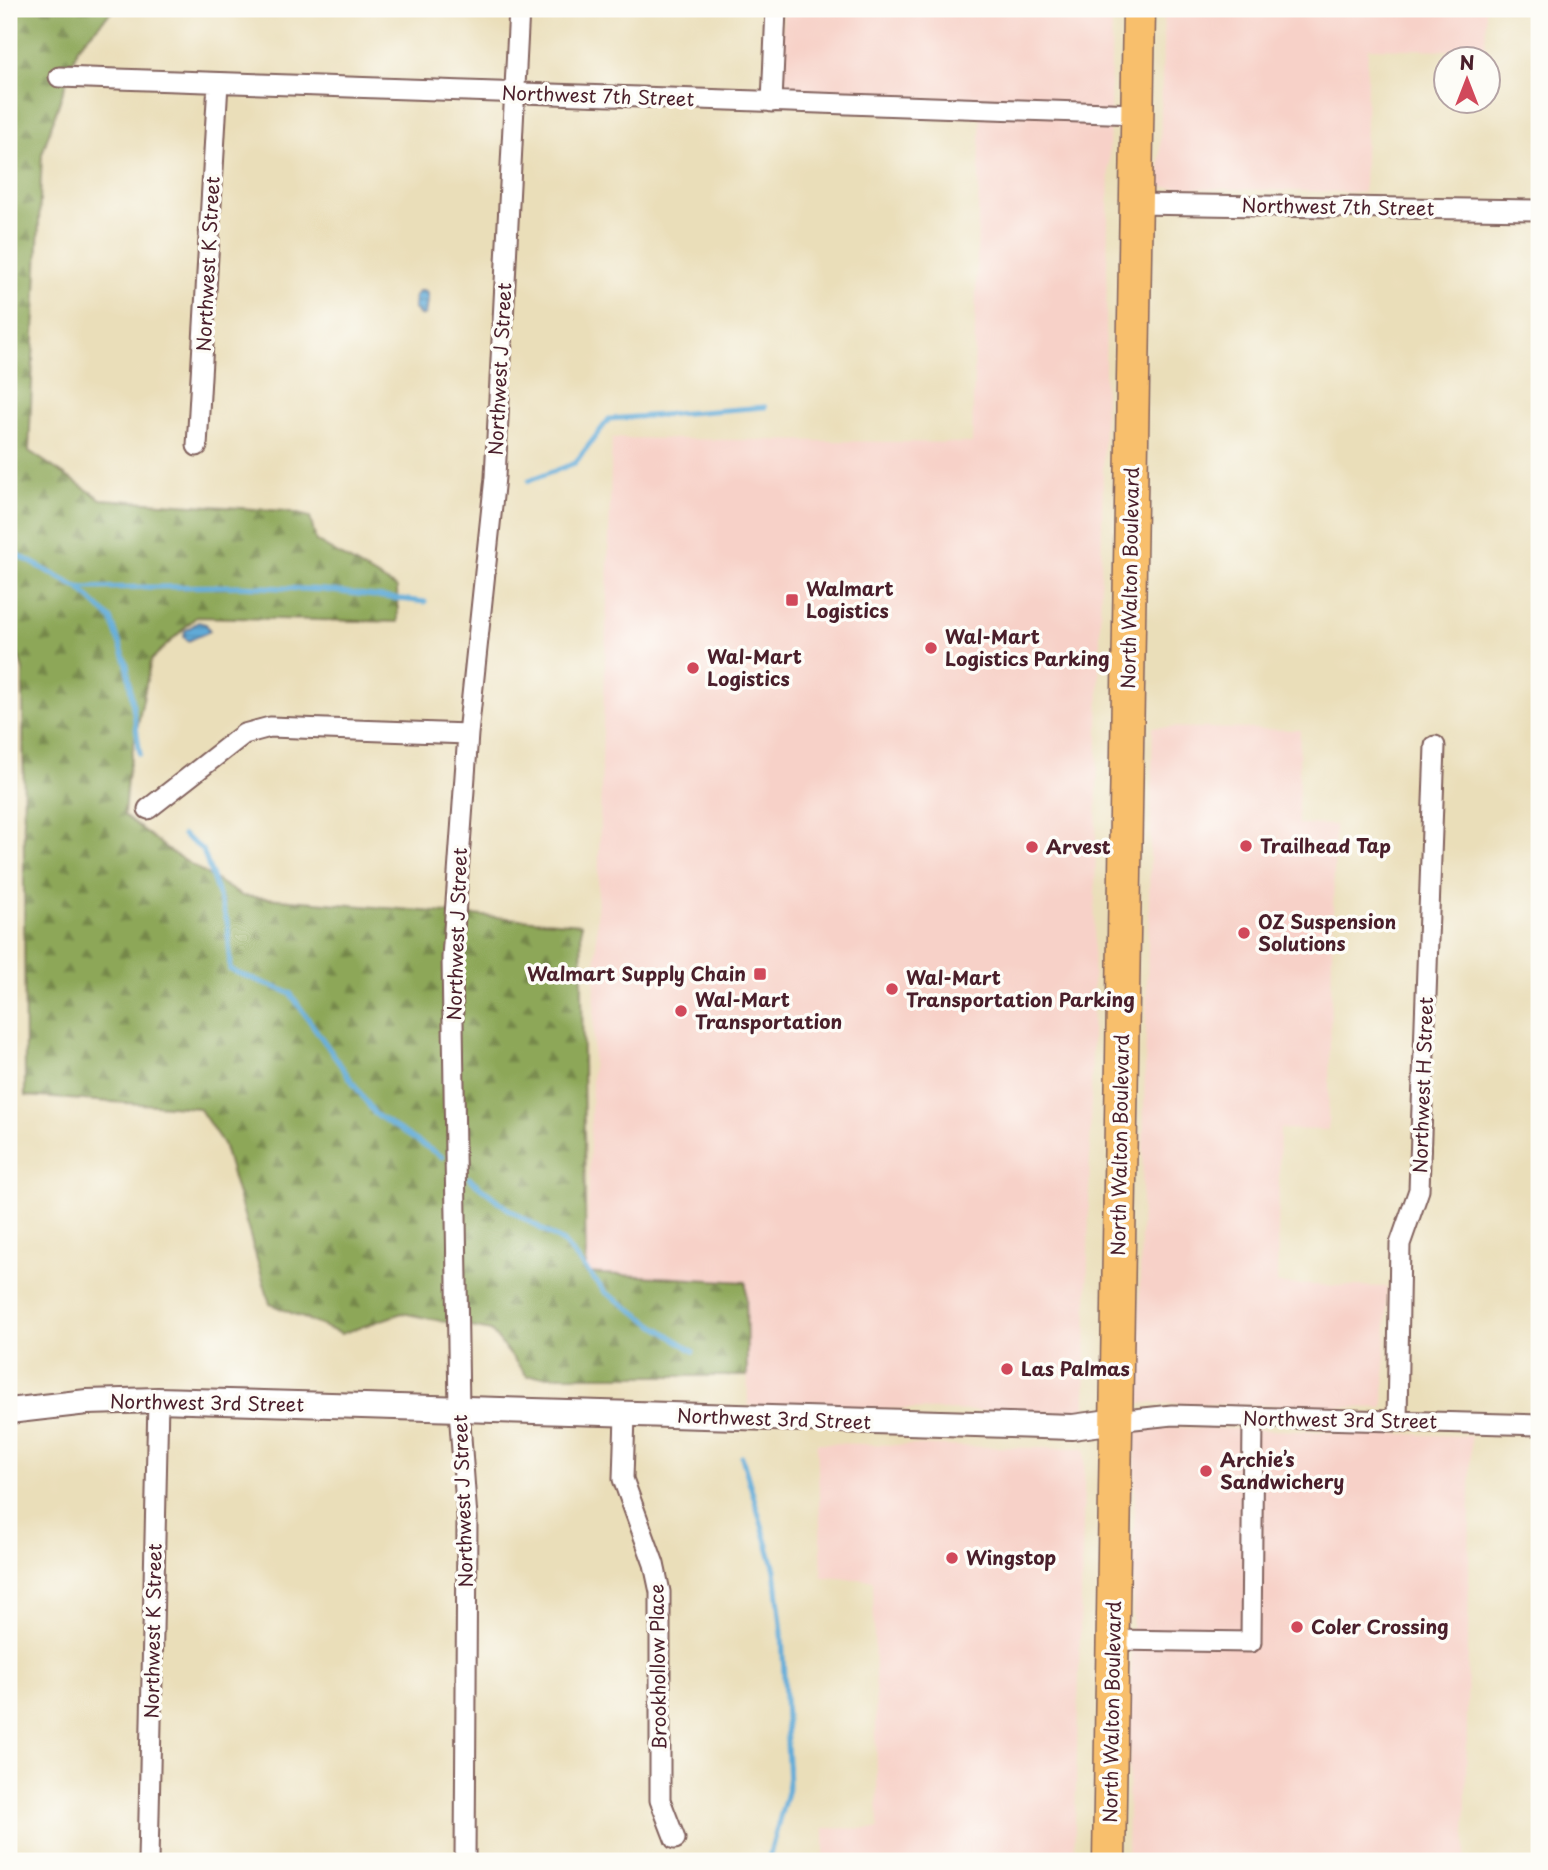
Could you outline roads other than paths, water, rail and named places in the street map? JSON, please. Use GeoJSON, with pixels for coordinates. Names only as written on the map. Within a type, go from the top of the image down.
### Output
{"type":"FeatureCollection","features":[{"type":"Feature","properties":{"kind":"main road","name":"North Walton Boulevard"},"geometry":{"type":"LineString","coordinates":[[1109,1861],[1139,9]]}},
{"type":"Feature","properties":{"kind":"street","name":"Northwest J Street"},"geometry":{"type":"LineString","coordinates":[[465,1861],[467,1518],[459,1410],[452,958],[468,734],[495,477],[519,9]]}},
{"type":"Feature","properties":{"kind":"street"},"geometry":{"type":"LineString","coordinates":[[772,102],[776,9]]}},
{"type":"Feature","properties":{"kind":"street","name":"Northwest 7th Street"},"geometry":{"type":"LineString","coordinates":[[60,77],[1137,114]]}},
{"type":"Feature","properties":{"kind":"street","name":"Northwest K Street"},"geometry":{"type":"LineString","coordinates":[[197,446],[218,83]]}},
{"type":"Feature","properties":{"kind":"street","name":"Northwest 7th Street"},"geometry":{"type":"LineString","coordinates":[[1136,204],[1539,210]]}},
{"type":"Feature","properties":{"kind":"street"},"geometry":{"type":"LineString","coordinates":[[148,809],[244,734],[270,727],[468,734]]}},
{"type":"Feature","properties":{"kind":"street","name":"Northwest H Street"},"geometry":{"type":"LineString","coordinates":[[1397,1421],[1400,1244],[1419,1190],[1436,746]]}},
{"type":"Feature","properties":{"kind":"street","name":"Northwest K Street"},"geometry":{"type":"LineString","coordinates":[[148,1861],[158,1400]]}},
{"type":"Feature","properties":{"kind":"street","name":"Northwest 3rd Street"},"geometry":{"type":"LineString","coordinates":[[9,1411],[87,1402],[158,1400],[1073,1427],[1152,1415],[1539,1425]]}},
{"type":"Feature","properties":{"kind":"street","name":"Brookhollow Place"},"geometry":{"type":"LineString","coordinates":[[625,1415],[623,1479],[654,1564],[660,1592],[660,1800],[675,1839]]}},
{"type":"Feature","properties":{"kind":"street"},"geometry":{"type":"LineString","coordinates":[[1112,1640],[1251,1642],[1253,1418]]}},
{"type":"Feature","properties":{"kind":"water"},"geometry":{"type":"Polygon","coordinates":[[[419,291],[426,291],[428,298],[425,314],[421,316],[414,309],[415,296],[419,291]]]}},
{"type":"Feature","properties":{"kind":"water"},"geometry":{"type":"Polygon","coordinates":[[[198,622],[206,624],[210,631],[188,641],[184,637],[185,631],[198,622]]]}},
{"type":"Feature","properties":{"kind":"waterway"},"geometry":{"type":"LineString","coordinates":[[529,481],[575,463],[609,419],[765,407]]}},
{"type":"Feature","properties":{"kind":"waterway"},"geometry":{"type":"LineString","coordinates":[[9,550],[78,588],[240,586],[324,590],[425,602]]}},
{"type":"Feature","properties":{"kind":"waterway"},"geometry":{"type":"LineString","coordinates":[[79,588],[111,619],[127,665],[140,754]]}},
{"type":"Feature","properties":{"kind":"waterway"},"geometry":{"type":"LineString","coordinates":[[183,835],[203,850],[228,924],[230,970],[290,993],[375,1114],[442,1157]]}},
{"type":"Feature","properties":{"kind":"waterway"},"geometry":{"type":"LineString","coordinates":[[469,1178],[507,1208],[563,1242],[605,1292],[693,1351]]}},
{"type":"Feature","properties":{"kind":"waterway"},"geometry":{"type":"LineString","coordinates":[[742,1457],[775,1570],[782,1633],[789,1785],[768,1861]]}},
{"type":"Feature","properties":{"kind":"place","name":"Walmart Logistics"},"geometry":{"type":"Point","coordinates":[792,600]}},
{"type":"Feature","properties":{"kind":"place","name":"Wal-Mart Logistics Parking"},"geometry":{"type":"Point","coordinates":[931,648]}},
{"type":"Feature","properties":{"kind":"place","name":"Wal-Mart Logistics"},"geometry":{"type":"Point","coordinates":[693,668]}},
{"type":"Feature","properties":{"kind":"place","name":"Trailhead Tap"},"geometry":{"type":"Point","coordinates":[1246,846]}},
{"type":"Feature","properties":{"kind":"place","name":"Arvest"},"geometry":{"type":"Point","coordinates":[1032,847]}},
{"type":"Feature","properties":{"kind":"place","name":"OZ Suspension Solutions"},"geometry":{"type":"Point","coordinates":[1244,933]}},
{"type":"Feature","properties":{"kind":"place","name":"Walmart Supply Chain"},"geometry":{"type":"Point","coordinates":[760,974]}},
{"type":"Feature","properties":{"kind":"place","name":"Wal-Mart Transportation Parking"},"geometry":{"type":"Point","coordinates":[892,989]}},
{"type":"Feature","properties":{"kind":"place","name":"Wal-Mart Transportation"},"geometry":{"type":"Point","coordinates":[681,1011]}},
{"type":"Feature","properties":{"kind":"place","name":"Las Palmas"},"geometry":{"type":"Point","coordinates":[1007,1369]}},
{"type":"Feature","properties":{"kind":"place","name":"Archie’s Sandwichery"},"geometry":{"type":"Point","coordinates":[1206,1471]}},
{"type":"Feature","properties":{"kind":"place","name":"Wingstop"},"geometry":{"type":"Point","coordinates":[952,1558]}},
{"type":"Feature","properties":{"kind":"place","name":"Coler Crossing"},"geometry":{"type":"Point","coordinates":[1297,1627]}}]}
